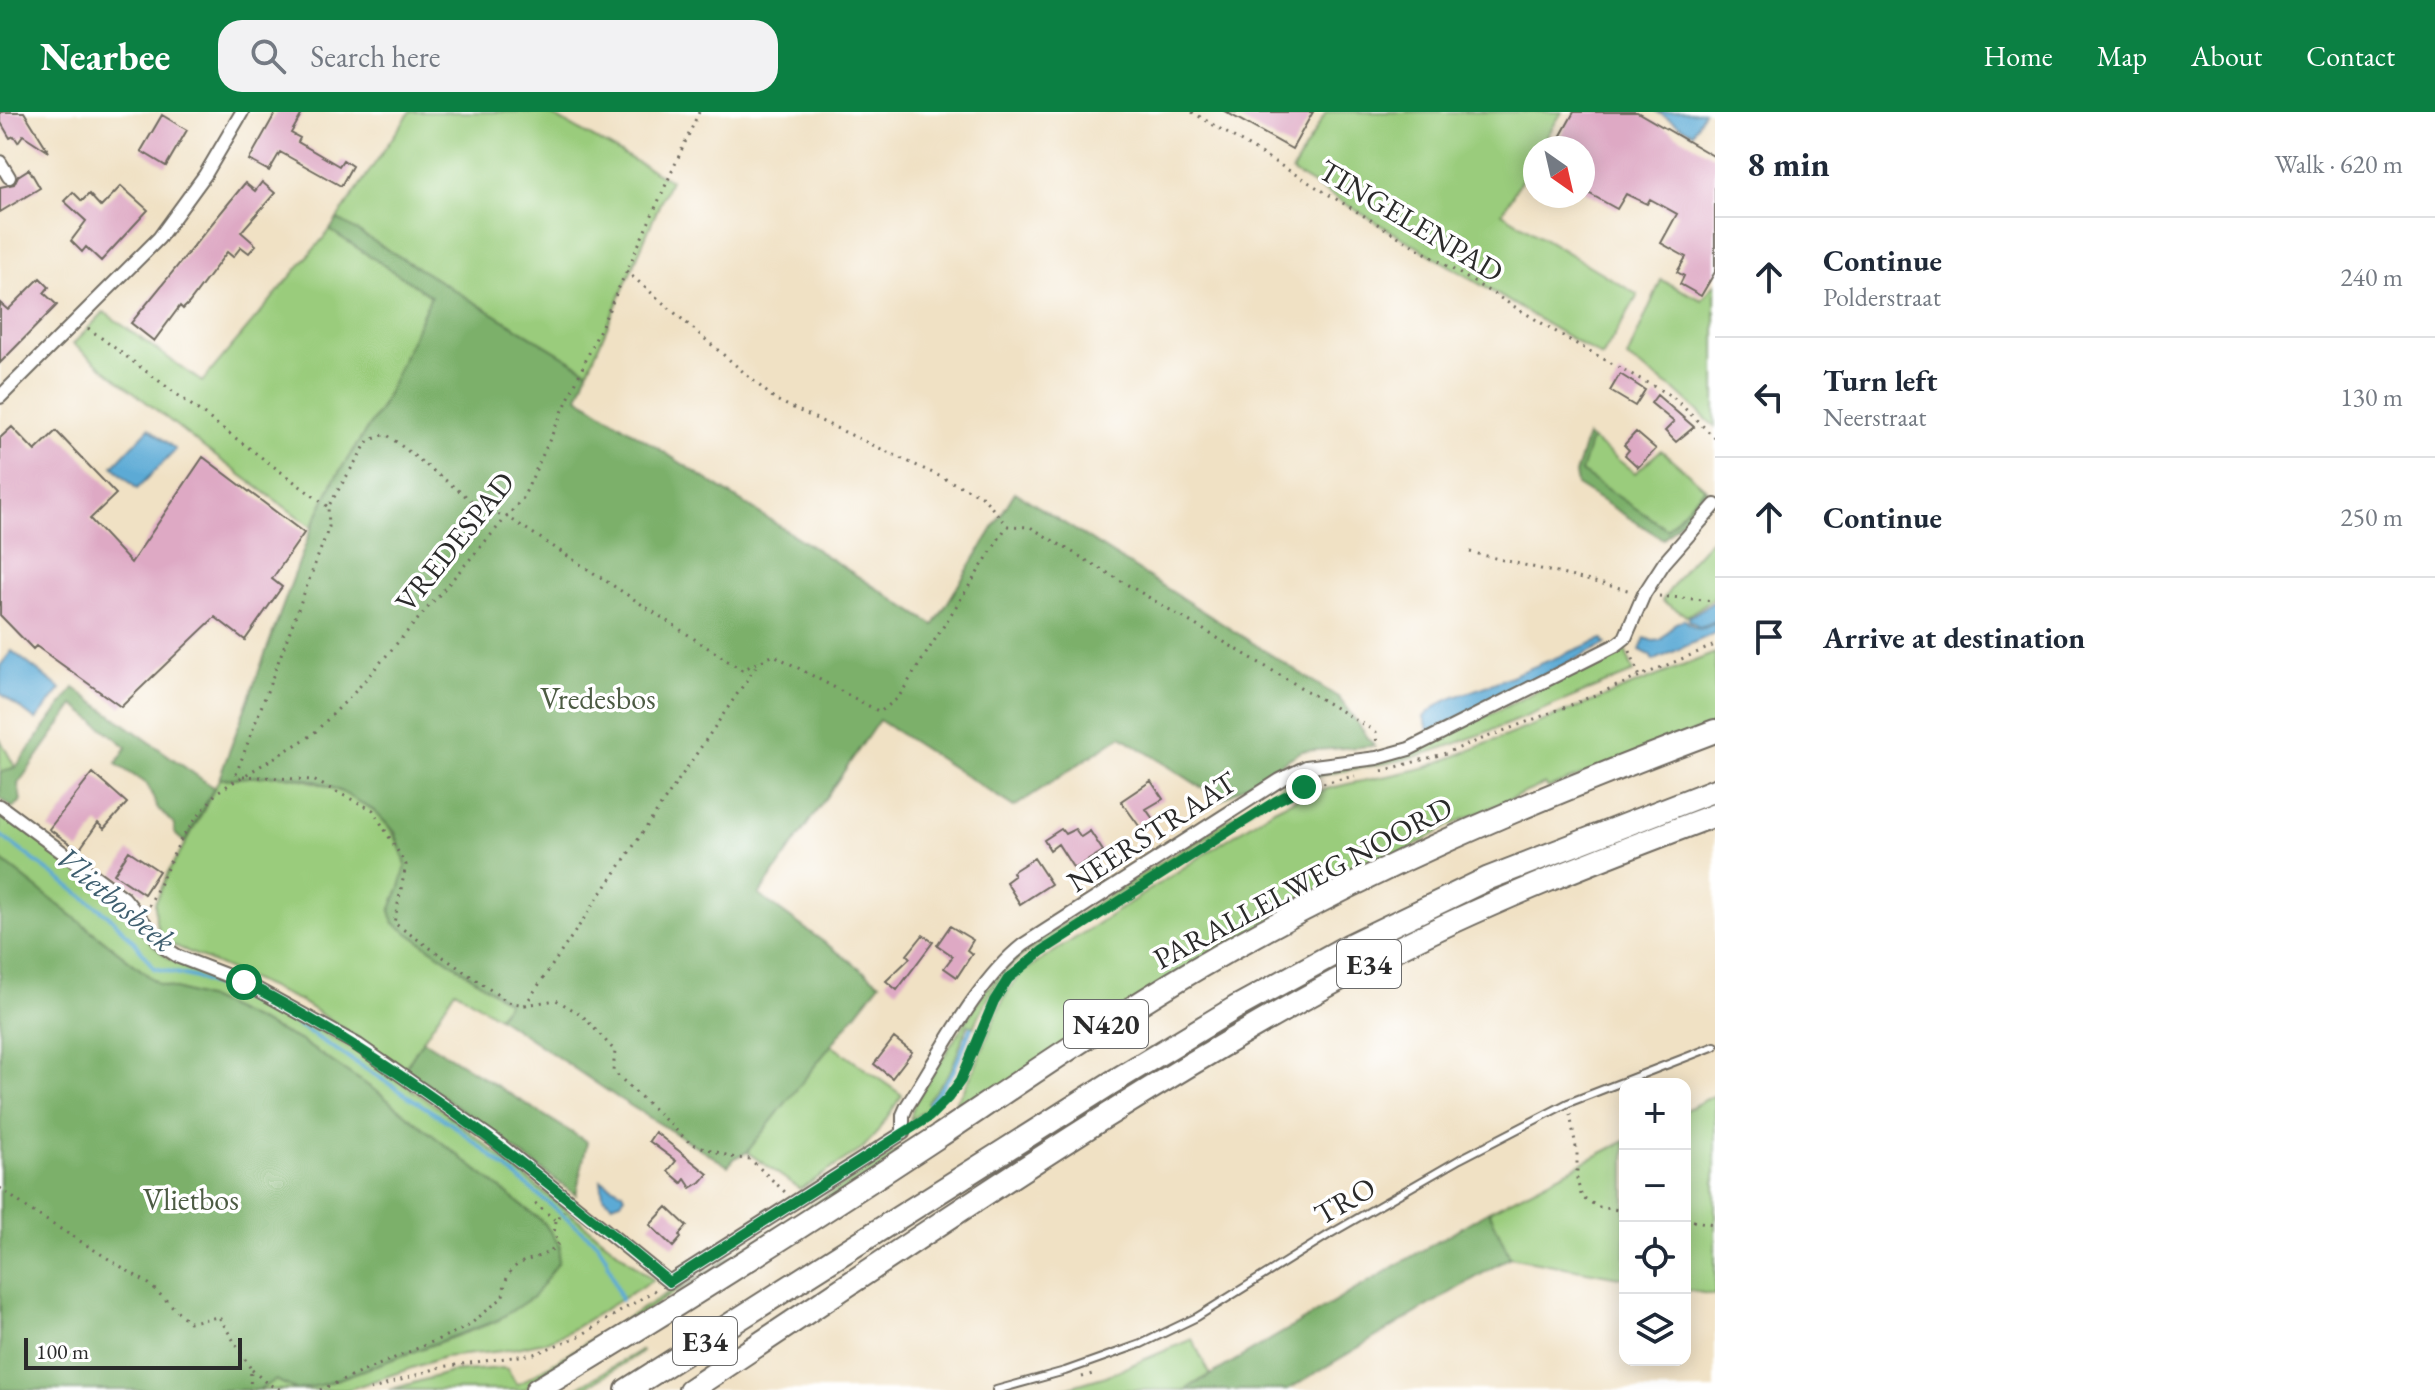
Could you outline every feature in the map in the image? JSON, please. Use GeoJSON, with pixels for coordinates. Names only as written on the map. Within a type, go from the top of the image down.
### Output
{"type":"FeatureCollection","features":[{"type":"Feature","properties":{"kind":"highway","name":"PARALLELWEG NOORD"},"geometry":{"type":"LineString","coordinates":[[537,1390],[861,1187],[1092,1033],[1198,968],[1406,857],[1512,811],[1715,731]]}},
{"type":"Feature","properties":{"kind":"highway","name":"PARALLELWEG NOORD"},"geometry":{"type":"LineString","coordinates":[[561,1390],[895,1180],[1095,1048],[1316,919],[1410,871],[1520,821],[1715,744]]}},
{"type":"Feature","properties":{"kind":"highway","name":"E34"},"geometry":{"type":"LineString","coordinates":[[627,1390],[1111,1083],[1273,987],[1350,945],[1489,878],[1715,790]]}},
{"type":"Feature","properties":{"kind":"highway","name":"E34"},"geometry":{"type":"LineString","coordinates":[[690,1390],[1045,1156],[1256,1025],[1454,921],[1565,873],[1715,815]]}},
{"type":"Feature","properties":{"kind":"street"},"geometry":{"type":"LineString","coordinates":[[0,397],[159,238],[205,175],[242,112]]}},
{"type":"Feature","properties":{"kind":"street"},"geometry":{"type":"LineString","coordinates":[[0,162],[9,177]]}},
{"type":"Feature","properties":{"kind":"street"},"geometry":{"type":"LineString","coordinates":[[1625,638],[1644,594],[1664,563],[1715,505]]}},
{"type":"Feature","properties":{"kind":"street","name":"NEERSTRAAT"},"geometry":{"type":"LineString","coordinates":[[903,1133],[903,1115],[922,1082],[985,985],[1004,960],[1023,945],[1280,780],[1306,767],[1377,758],[1409,749],[1590,659],[1625,638]]}},
{"type":"Feature","properties":{"kind":"street"},"geometry":{"type":"LineString","coordinates":[[0,806],[124,898],[165,948],[179,957],[244,982],[358,1045],[494,1140],[669,1282],[903,1133]]}},
{"type":"Feature","properties":{"kind":"lane","name":"TRO"},"geometry":{"type":"LineString","coordinates":[[996,1390],[1065,1371],[1141,1344],[1197,1317],[1330,1234],[1460,1159],[1568,1103],[1715,1046]]}},
{"type":"Feature","properties":{"kind":"path","name":"VREDESPAD"},"geometry":{"type":"LineString","coordinates":[[142,920],[182,837],[217,792],[312,735],[353,694],[523,498],[699,112]]}},
{"type":"Feature","properties":{"kind":"path","name":"TINGELENPAD"},"geometry":{"type":"LineString","coordinates":[[1192,112],[1573,342],[1673,397],[1715,438]]}},
{"type":"Feature","properties":{"kind":"path"},"geometry":{"type":"LineString","coordinates":[[625,270],[776,400],[982,496],[1007,526],[1030,527],[1376,732],[1376,741]]}},
{"type":"Feature","properties":{"kind":"path"},"geometry":{"type":"LineString","coordinates":[[88,328],[327,506]]}},
{"type":"Feature","properties":{"kind":"path"},"geometry":{"type":"LineString","coordinates":[[233,782],[329,527],[327,506],[368,441],[386,434],[485,511],[508,517],[742,670],[774,655],[880,712],[898,698],[1007,526]]}},
{"type":"Feature","properties":{"kind":"path"},"geometry":{"type":"LineString","coordinates":[[1470,552],[1644,594],[1715,601]]}},
{"type":"Feature","properties":{"kind":"path"},"geometry":{"type":"LineString","coordinates":[[1625,638],[1640,677]]}},
{"type":"Feature","properties":{"kind":"path"},"geometry":{"type":"LineString","coordinates":[[1373,773],[1443,754],[1715,645]]}},
{"type":"Feature","properties":{"kind":"path"},"geometry":{"type":"LineString","coordinates":[[525,1005],[759,662]]}},
{"type":"Feature","properties":{"kind":"path"},"geometry":{"type":"LineString","coordinates":[[903,1133],[929,1117],[961,1080],[994,1001],[1008,979],[1024,964],[1276,801],[1304,787],[1361,775]]}},
{"type":"Feature","properties":{"kind":"path"},"geometry":{"type":"LineString","coordinates":[[243,776],[313,780],[373,810],[406,865],[394,923],[508,1002],[525,1005],[556,1000],[582,1015],[615,1051],[613,1071],[665,1122],[690,1143],[735,1158],[750,1159],[796,1201]]}},
{"type":"Feature","properties":{"kind":"path"},"geometry":{"type":"LineString","coordinates":[[1568,1103],[1582,1198],[1599,1207],[1619,1210]]}},
{"type":"Feature","properties":{"kind":"path"},"geometry":{"type":"LineString","coordinates":[[0,1188],[149,1284],[189,1322],[219,1317],[251,1369],[268,1384],[282,1390]]}},
{"type":"Feature","properties":{"kind":"path"},"geometry":{"type":"LineString","coordinates":[[320,1390],[467,1327],[503,1297],[504,1281],[521,1260],[550,1253],[559,1243],[554,1233],[556,1221],[572,1202]]}},
{"type":"Feature","properties":{"kind":"path"},"geometry":{"type":"LineString","coordinates":[[535,1203],[556,1221]]}},
{"type":"Feature","properties":{"kind":"path"},"geometry":{"type":"LineString","coordinates":[[1691,1221],[1715,1224]]}},
{"type":"Feature","properties":{"kind":"path"},"geometry":{"type":"LineString","coordinates":[[370,1390],[441,1367],[505,1360],[559,1345],[669,1282]]}},
{"type":"Feature","properties":{"kind":"path"},"geometry":{"type":"LineString","coordinates":[[250,1390],[251,1369]]}},
{"type":"Feature","properties":{"kind":"green space"},"geometry":{"type":"Polygon","coordinates":[[[410,112],[546,112],[670,180],[588,371],[337,219],[410,112]]]}},
{"type":"Feature","properties":{"kind":"green space"},"geometry":{"type":"Polygon","coordinates":[[[1326,112],[1562,112],[1547,136],[1523,136],[1523,177],[1502,213],[1638,295],[1602,357],[1292,172],[1326,112]]]}},
{"type":"Feature","properties":{"kind":"green space","name":"Vredesbos"},"geometry":{"type":"Polygon","coordinates":[[[337,219],[588,371],[578,397],[934,625],[1015,492],[1339,698],[1374,746],[1302,751],[1221,800],[1121,736],[1014,807],[879,720],[759,895],[880,983],[747,1152],[728,1166],[618,1098],[498,1017],[508,1002],[394,923],[390,911],[406,865],[395,832],[373,810],[313,780],[280,775],[219,779],[312,527],[334,480],[382,406],[431,296],[330,230],[337,219]]]}},
{"type":"Feature","properties":{"kind":"green space"},"geometry":{"type":"Polygon","coordinates":[[[330,230],[431,296],[382,406],[334,480],[312,527],[203,447],[73,344],[104,312],[202,382],[330,230]]]}},
{"type":"Feature","properties":{"kind":"green space"},"geometry":{"type":"Polygon","coordinates":[[[1661,280],[1702,300],[1715,283],[1715,427],[1676,391],[1627,358],[1661,280]]]}},
{"type":"Feature","properties":{"kind":"green space"},"geometry":{"type":"Polygon","coordinates":[[[1587,436],[1591,439],[1581,472],[1667,529],[1705,488],[1709,492],[1663,539],[1577,485],[1575,474],[1587,436]]]}},
{"type":"Feature","properties":{"kind":"green space"},"geometry":{"type":"Polygon","coordinates":[[[1591,439],[1635,473],[1661,450],[1705,488],[1667,529],[1580,472],[1591,439]]]}},
{"type":"Feature","properties":{"kind":"green space"},"geometry":{"type":"Polygon","coordinates":[[[1715,535],[1715,597],[1687,616],[1662,601],[1686,567],[1715,535]]]}},
{"type":"Feature","properties":{"kind":"green space"},"geometry":{"type":"Polygon","coordinates":[[[1624,648],[1634,672],[1445,747],[1400,760],[1332,773],[1282,790],[1021,957],[999,980],[974,1027],[968,1025],[951,1070],[927,1102],[930,1107],[910,1120],[914,1104],[984,992],[1018,953],[1280,786],[1322,770],[1420,749],[1624,648]]]}},
{"type":"Feature","properties":{"kind":"green space"},"geometry":{"type":"Polygon","coordinates":[[[1715,653],[1715,724],[1548,788],[1545,784],[1453,824],[661,1301],[551,1369],[524,1390],[389,1390],[451,1372],[502,1368],[507,1369],[517,1385],[671,1291],[691,1282],[931,1129],[961,1109],[956,1100],[974,1069],[1009,989],[1020,974],[1274,809],[1312,793],[1430,766],[1715,653]]]}},
{"type":"Feature","properties":{"kind":"green space"},"geometry":{"type":"Polygon","coordinates":[[[74,688],[214,788],[185,843],[174,833],[174,824],[158,809],[147,784],[116,764],[127,747],[74,705],[18,784],[21,801],[13,808],[0,798],[0,773],[16,767],[74,688]]]}},
{"type":"Feature","properties":{"kind":"green space"},"geometry":{"type":"Polygon","coordinates":[[[0,739],[15,767],[0,773],[0,739]]]}},
{"type":"Feature","properties":{"kind":"green space"},"geometry":{"type":"Polygon","coordinates":[[[280,775],[351,796],[381,818],[392,832],[406,863],[392,907],[394,923],[508,1002],[498,1017],[455,990],[405,1068],[300,1001],[164,941],[156,923],[155,903],[219,779],[280,775]]]}},
{"type":"Feature","properties":{"kind":"green space"},"geometry":{"type":"Polygon","coordinates":[[[0,810],[104,890],[169,959],[267,1000],[357,1052],[445,1112],[653,1280],[564,1334],[544,1342],[502,1351],[444,1357],[347,1390],[297,1390],[325,1384],[498,1321],[559,1246],[544,1223],[379,1093],[299,1040],[212,1000],[159,984],[0,859],[0,810]]]}},
{"type":"Feature","properties":{"kind":"green space","name":"Vlietbos"},"geometry":{"type":"Polygon","coordinates":[[[0,859],[159,984],[212,1000],[299,1040],[379,1093],[544,1223],[560,1246],[558,1263],[534,1296],[498,1320],[325,1384],[297,1390],[276,1380],[258,1390],[0,1390],[0,859]]]}},
{"type":"Feature","properties":{"kind":"green space"},"geometry":{"type":"Polygon","coordinates":[[[423,1040],[587,1142],[576,1195],[405,1068],[423,1040]]]}},
{"type":"Feature","properties":{"kind":"green space"},"geometry":{"type":"Polygon","coordinates":[[[831,1045],[902,1095],[861,1150],[800,1189],[747,1152],[831,1045]]]}},
{"type":"Feature","properties":{"kind":"green space"},"geometry":{"type":"Polygon","coordinates":[[[1715,1095],[1715,1295],[1691,1291],[1691,1107],[1715,1095]]]}},
{"type":"Feature","properties":{"kind":"green space"},"geometry":{"type":"Polygon","coordinates":[[[1619,1144],[1619,1277],[1510,1257],[1489,1211],[1619,1144]]]}},
{"type":"Feature","properties":{"kind":"green space"},"geometry":{"type":"Polygon","coordinates":[[[1489,1211],[1510,1257],[1287,1390],[1185,1390],[1489,1211]]]}},
{"type":"Feature","properties":{"kind":"green space"},"geometry":{"type":"Polygon","coordinates":[[[1192,1339],[1210,1374],[1185,1390],[1059,1390],[1106,1376],[1192,1339]]]}},
{"type":"Feature","properties":{"kind":"green space"},"geometry":{"type":"Polygon","coordinates":[[[641,1350],[582,1390],[574,1390],[641,1350]]]}},
{"type":"Feature","properties":{"kind":"green space"},"geometry":{"type":"Polygon","coordinates":[[[276,1380],[297,1390],[258,1390],[276,1380]]]}},
{"type":"Feature","properties":{"kind":"water"},"geometry":{"type":"Polygon","coordinates":[[[1657,112],[1704,112],[1693,133],[1657,112]]]}},
{"type":"Feature","properties":{"kind":"water"},"geometry":{"type":"Polygon","coordinates":[[[149,428],[175,449],[137,489],[113,466],[149,428]]]}},
{"type":"Feature","properties":{"kind":"water"},"geometry":{"type":"Polygon","coordinates":[[[1715,601],[1715,621],[1700,628],[1689,620],[1689,617],[1715,601]]]}},
{"type":"Feature","properties":{"kind":"water"},"geometry":{"type":"Polygon","coordinates":[[[1684,619],[1698,628],[1715,623],[1715,633],[1653,661],[1650,655],[1640,650],[1645,638],[1661,640],[1674,624],[1684,619]]]}},
{"type":"Feature","properties":{"kind":"water"},"geometry":{"type":"Polygon","coordinates":[[[1602,639],[1606,644],[1429,732],[1424,717],[1447,700],[1602,639]]]}},
{"type":"Feature","properties":{"kind":"water"},"geometry":{"type":"Polygon","coordinates":[[[12,651],[61,689],[36,720],[0,693],[0,666],[12,651]]]}},
{"type":"Feature","properties":{"kind":"water"},"geometry":{"type":"Polygon","coordinates":[[[601,1180],[623,1192],[625,1196],[621,1201],[612,1204],[603,1196],[601,1180]]]}},
{"type":"Feature","properties":{"kind":"building"},"geometry":{"type":"Polygon","coordinates":[[[0,112],[24,112],[49,152],[23,135],[18,142],[14,136],[10,138],[0,121],[0,112]]]}},
{"type":"Feature","properties":{"kind":"building"},"geometry":{"type":"Polygon","coordinates":[[[276,112],[303,112],[291,133],[300,138],[298,142],[339,166],[343,160],[352,166],[341,186],[280,152],[269,171],[249,160],[276,112]]]}},
{"type":"Feature","properties":{"kind":"building"},"geometry":{"type":"Polygon","coordinates":[[[1226,112],[1313,112],[1292,149],[1226,112]]]}},
{"type":"Feature","properties":{"kind":"building"},"geometry":{"type":"Polygon","coordinates":[[[1574,112],[1637,112],[1715,157],[1715,272],[1701,296],[1680,284],[1684,276],[1677,272],[1686,257],[1661,243],[1677,214],[1650,199],[1647,204],[1626,194],[1617,209],[1595,197],[1595,136],[1561,136],[1574,112]]]}},
{"type":"Feature","properties":{"kind":"building"},"geometry":{"type":"Polygon","coordinates":[[[162,115],[187,130],[166,166],[141,151],[162,115]]]}},
{"type":"Feature","properties":{"kind":"building"},"geometry":{"type":"Polygon","coordinates":[[[29,169],[40,188],[0,212],[0,187],[14,184],[18,176],[29,169]]]}},
{"type":"Feature","properties":{"kind":"building"},"geometry":{"type":"Polygon","coordinates":[[[262,182],[275,193],[241,232],[256,245],[249,253],[241,247],[233,257],[227,252],[189,303],[183,309],[180,306],[154,341],[131,323],[245,183],[255,191],[262,182]]]}},
{"type":"Feature","properties":{"kind":"building"},"geometry":{"type":"Polygon","coordinates":[[[121,186],[148,210],[101,261],[86,247],[82,252],[71,241],[86,221],[64,201],[73,192],[82,201],[89,194],[101,207],[121,186]]]}},
{"type":"Feature","properties":{"kind":"building"},"geometry":{"type":"Polygon","coordinates":[[[40,278],[49,287],[44,293],[57,305],[0,363],[0,303],[8,310],[40,278]]]}},
{"type":"Feature","properties":{"kind":"building"},"geometry":{"type":"Polygon","coordinates":[[[1620,374],[1645,390],[1635,406],[1610,391],[1620,374]]]}},
{"type":"Feature","properties":{"kind":"building"},"geometry":{"type":"Polygon","coordinates":[[[1657,395],[1694,427],[1676,442],[1665,431],[1674,422],[1651,403],[1657,395]]]}},
{"type":"Feature","properties":{"kind":"building"},"geometry":{"type":"Polygon","coordinates":[[[12,427],[35,451],[56,431],[116,494],[90,519],[131,563],[203,457],[304,533],[272,579],[282,587],[245,640],[215,617],[121,707],[36,646],[33,649],[0,615],[0,438],[12,427]]]}},
{"type":"Feature","properties":{"kind":"building"},"geometry":{"type":"Polygon","coordinates":[[[1636,432],[1656,449],[1638,467],[1625,455],[1629,450],[1624,445],[1636,432]]]}},
{"type":"Feature","properties":{"kind":"building"},"geometry":{"type":"Polygon","coordinates":[[[93,773],[127,803],[104,829],[98,823],[79,850],[49,829],[93,773]]]}},
{"type":"Feature","properties":{"kind":"building"},"geometry":{"type":"Polygon","coordinates":[[[1151,781],[1163,799],[1146,809],[1155,822],[1142,830],[1121,801],[1151,781]]]}},
{"type":"Feature","properties":{"kind":"building"},"geometry":{"type":"Polygon","coordinates":[[[1061,829],[1065,834],[1075,829],[1081,837],[1090,831],[1103,851],[1074,869],[1058,844],[1050,850],[1044,840],[1061,829]]]}},
{"type":"Feature","properties":{"kind":"building"},"geometry":{"type":"Polygon","coordinates":[[[129,851],[159,871],[144,894],[114,874],[129,851]]]}},
{"type":"Feature","properties":{"kind":"building"},"geometry":{"type":"Polygon","coordinates":[[[1034,858],[1051,884],[1020,904],[1006,882],[1014,876],[1012,872],[1034,858]]]}},
{"type":"Feature","properties":{"kind":"building"},"geometry":{"type":"Polygon","coordinates":[[[950,926],[973,940],[967,950],[972,954],[957,977],[944,968],[953,956],[937,945],[950,926]]]}},
{"type":"Feature","properties":{"kind":"building"},"geometry":{"type":"Polygon","coordinates":[[[923,935],[933,942],[897,990],[886,981],[910,958],[907,955],[923,935]]]}},
{"type":"Feature","properties":{"kind":"building"},"geometry":{"type":"Polygon","coordinates":[[[894,1038],[912,1052],[892,1078],[874,1064],[894,1038]]]}},
{"type":"Feature","properties":{"kind":"building"},"geometry":{"type":"Polygon","coordinates":[[[655,1132],[708,1174],[701,1182],[691,1188],[685,1179],[682,1183],[668,1171],[676,1161],[649,1141],[655,1132]]]}},
{"type":"Feature","properties":{"kind":"building"},"geometry":{"type":"Polygon","coordinates":[[[667,1207],[687,1226],[673,1247],[650,1225],[667,1207]]]}},
{"type":"Feature","properties":{"kind":"waterway","name":"Vlietbosbeek"},"geometry":{"type":"LineString","coordinates":[[0,835],[108,915],[154,968],[197,978],[290,1020],[456,1127],[597,1243],[606,1257],[621,1300]]}},
{"type":"Feature","properties":{"kind":"waterway"},"geometry":{"type":"LineString","coordinates":[[930,1103],[953,1072],[971,1028]]}},
{"type":"Feature","properties":{"kind":"route"},"geometry":{"type":"LineString","coordinates":[[244,982],[358,1045],[428,1093],[494,1140],[669,1282],[929,1117],[961,1080],[994,1001],[1008,979],[1024,964],[1276,801],[1304,787]]}}]}
